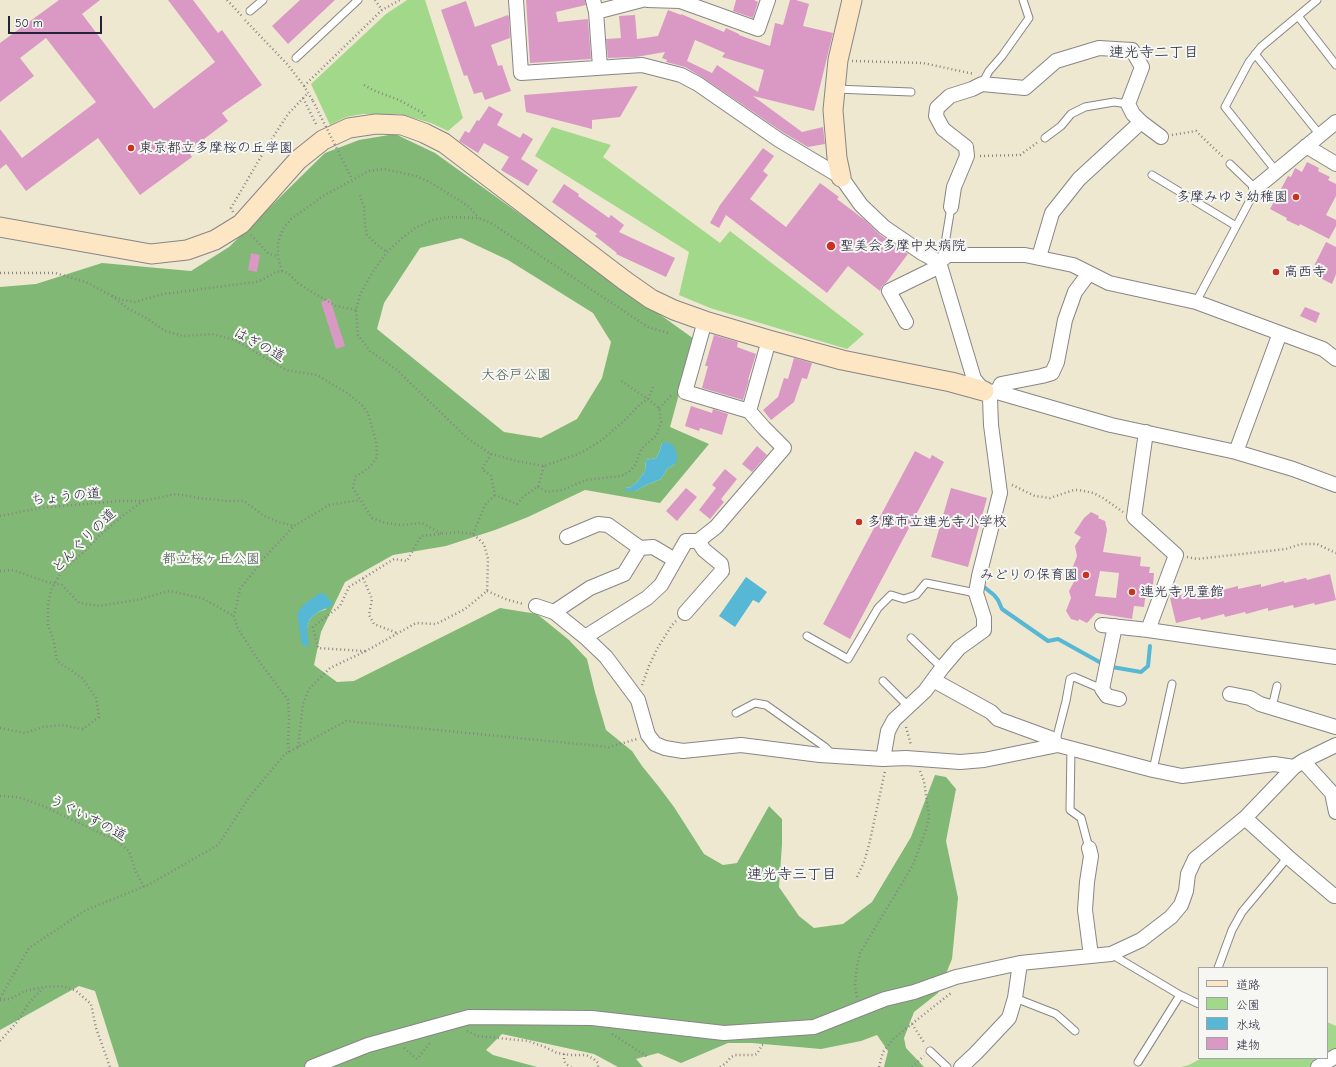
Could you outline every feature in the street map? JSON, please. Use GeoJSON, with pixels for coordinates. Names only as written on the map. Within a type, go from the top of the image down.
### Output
{"type":"FeatureCollection","features":[{"type":"Feature","properties":{"kind":"street"},"geometry":{"type":"LineString","coordinates":[[516,0],[521,73],[642,65],[681,75],[698,84],[779,140],[841,177],[861,204],[884,227],[940,264],[974,379],[990,391]]}},
{"type":"Feature","properties":{"kind":"street"},"geometry":{"type":"LineString","coordinates":[[600,67],[594,6],[642,0]]}},
{"type":"Feature","properties":{"kind":"street"},"geometry":{"type":"LineString","coordinates":[[647,0],[680,1],[758,29],[768,0]]}},
{"type":"Feature","properties":{"kind":"street"},"geometry":{"type":"LineString","coordinates":[[841,177],[837,158],[833,110],[838,60],[852,0]]}},
{"type":"Feature","properties":{"kind":"street"},"geometry":{"type":"LineString","coordinates":[[950,207],[954,187],[967,156],[966,147],[943,129],[936,116],[937,108],[950,96],[972,89],[984,80],[1025,88],[1056,61],[1099,48],[1132,50],[1142,67],[1128,104],[1133,114],[1161,137]]}},
{"type":"Feature","properties":{"kind":"street"},"geometry":{"type":"LineString","coordinates":[[1039,257],[1052,213],[1079,179],[1141,122]]}},
{"type":"Feature","properties":{"kind":"street"},"geometry":{"type":"LineString","coordinates":[[1256,188],[1336,122]]}},
{"type":"Feature","properties":{"kind":"street"},"geometry":{"type":"LineString","coordinates":[[0,227],[151,254],[187,250],[215,240],[241,224],[298,160],[323,140],[349,128],[376,124],[402,125],[424,133],[444,144],[624,280],[651,299],[674,310],[705,321],[842,360],[990,391],[1111,425],[1236,452],[1336,485]]}},
{"type":"Feature","properties":{"kind":"street"},"geometry":{"type":"LineString","coordinates":[[1306,146],[1336,164]]}},
{"type":"Feature","properties":{"kind":"street"},"geometry":{"type":"LineString","coordinates":[[906,322],[889,291],[940,264],[948,255],[1025,255],[1073,265],[1109,283],[1196,302],[1323,349],[1336,359]]}},
{"type":"Feature","properties":{"kind":"street"},"geometry":{"type":"LineString","coordinates":[[990,391],[1001,384],[1052,373],[1056,362],[1065,320],[1075,292],[1089,273]]}},
{"type":"Feature","properties":{"kind":"street"},"geometry":{"type":"LineString","coordinates":[[585,637],[648,598],[661,585],[686,541],[698,541],[716,527],[784,448],[749,411],[685,392],[705,321]]}},
{"type":"Feature","properties":{"kind":"street"},"geometry":{"type":"LineString","coordinates":[[1236,452],[1280,333]]}},
{"type":"Feature","properties":{"kind":"street"},"geometry":{"type":"LineString","coordinates":[[749,411],[769,340]]}},
{"type":"Feature","properties":{"kind":"street"},"geometry":{"type":"LineString","coordinates":[[886,759],[888,730],[894,720],[925,691],[959,648],[984,630],[984,618],[976,593],[978,578],[1000,493],[991,425],[990,391]]}},
{"type":"Feature","properties":{"kind":"street"},"geometry":{"type":"LineString","coordinates":[[1146,432],[1134,517],[1176,555],[1148,630]]}},
{"type":"Feature","properties":{"kind":"street"},"geometry":{"type":"LineString","coordinates":[[567,537],[598,524],[608,525],[640,548],[653,547],[675,560]]}},
{"type":"Feature","properties":{"kind":"street"},"geometry":{"type":"LineString","coordinates":[[685,613],[722,571],[721,564],[704,550],[698,541]]}},
{"type":"Feature","properties":{"kind":"street"},"geometry":{"type":"LineString","coordinates":[[554,612],[590,588],[624,574],[640,548]]}},
{"type":"Feature","properties":{"kind":"street"},"geometry":{"type":"LineString","coordinates":[[536,606],[554,612],[585,637],[606,658],[638,700],[648,735],[655,744],[665,748],[683,751],[741,745],[820,755],[960,762],[984,760],[1064,747]]}},
{"type":"Feature","properties":{"kind":"street"},"geometry":{"type":"LineString","coordinates":[[1119,699],[1107,696],[1102,689],[1108,626],[1148,630],[1336,658]]}},
{"type":"Feature","properties":{"kind":"street"},"geometry":{"type":"LineString","coordinates":[[933,680],[991,712],[998,718],[1050,738],[1064,747],[1153,770],[1182,776],[1274,764],[1299,764],[1332,793],[1336,812]]}},
{"type":"Feature","properties":{"kind":"street"},"geometry":{"type":"LineString","coordinates":[[1230,694],[1250,698],[1260,704],[1336,727]]}},
{"type":"Feature","properties":{"kind":"street"},"geometry":{"type":"LineString","coordinates":[[312,1067],[368,1045],[469,1017],[592,1018],[724,1033],[814,1027],[885,999],[914,992],[956,977],[1020,964],[1111,954],[1141,940],[1171,917],[1181,905],[1186,891],[1188,874],[1195,858],[1245,818],[1299,764],[1336,745]]}},
{"type":"Feature","properties":{"kind":"street"},"geometry":{"type":"LineString","coordinates":[[1245,818],[1334,896],[1336,895]]}},
{"type":"Feature","properties":{"kind":"street"},"geometry":{"type":"LineString","coordinates":[[1089,848],[1091,856],[1085,910],[1091,956]]}},
{"type":"Feature","properties":{"kind":"street"},"geometry":{"type":"LineString","coordinates":[[961,1067],[1009,1018],[1016,998],[1020,964]]}},
{"type":"Feature","properties":{"kind":"street"},"geometry":{"type":"LineString","coordinates":[[1320,1066],[1336,1056]]}},
{"type":"Feature","properties":{"kind":"lane"},"geometry":{"type":"LineString","coordinates":[[250,11],[263,0]]}},
{"type":"Feature","properties":{"kind":"lane"},"geometry":{"type":"LineString","coordinates":[[296,58],[358,0]]}},
{"type":"Feature","properties":{"kind":"lane"},"geometry":{"type":"LineString","coordinates":[[984,80],[1029,18],[1023,0]]}},
{"type":"Feature","properties":{"kind":"lane"},"geometry":{"type":"LineString","coordinates":[[1276,171],[1225,107],[1249,62],[1260,47],[1317,0]]}},
{"type":"Feature","properties":{"kind":"lane"},"geometry":{"type":"LineString","coordinates":[[1298,16],[1336,65]]}},
{"type":"Feature","properties":{"kind":"lane"},"geometry":{"type":"LineString","coordinates":[[1255,54],[1320,135]]}},
{"type":"Feature","properties":{"kind":"lane"},"geometry":{"type":"LineString","coordinates":[[835,89],[911,92]]}},
{"type":"Feature","properties":{"kind":"lane"},"geometry":{"type":"LineString","coordinates":[[1045,138],[1061,126],[1071,114],[1085,108],[1114,102],[1128,104]]}},
{"type":"Feature","properties":{"kind":"lane"},"geometry":{"type":"LineString","coordinates":[[1196,302],[1256,189],[1230,164]]}},
{"type":"Feature","properties":{"kind":"lane"},"geometry":{"type":"LineString","coordinates":[[1152,175],[1236,226]]}},
{"type":"Feature","properties":{"kind":"lane"},"geometry":{"type":"LineString","coordinates":[[940,264],[944,250],[950,207]]}},
{"type":"Feature","properties":{"kind":"lane"},"geometry":{"type":"LineString","coordinates":[[807,636],[848,659],[878,608],[891,595],[904,599],[916,596],[926,583],[976,593]]}},
{"type":"Feature","properties":{"kind":"lane"},"geometry":{"type":"LineString","coordinates":[[911,638],[942,668]]}},
{"type":"Feature","properties":{"kind":"lane"},"geometry":{"type":"LineString","coordinates":[[1089,848],[1081,818],[1070,810],[1064,747],[1057,736],[1070,679],[1074,677],[1102,689]]}},
{"type":"Feature","properties":{"kind":"lane"},"geometry":{"type":"LineString","coordinates":[[883,681],[905,710]]}},
{"type":"Feature","properties":{"kind":"lane"},"geometry":{"type":"LineString","coordinates":[[1153,770],[1172,684]]}},
{"type":"Feature","properties":{"kind":"lane"},"geometry":{"type":"LineString","coordinates":[[1272,707],[1277,686]]}},
{"type":"Feature","properties":{"kind":"lane"},"geometry":{"type":"LineString","coordinates":[[736,713],[755,703],[766,705],[825,747],[834,756]]}},
{"type":"Feature","properties":{"kind":"lane"},"geometry":{"type":"LineString","coordinates":[[1218,967],[1232,930],[1242,912],[1288,857]]}},
{"type":"Feature","properties":{"kind":"lane"},"geometry":{"type":"LineString","coordinates":[[1111,954],[1180,995],[1198,1004]]}},
{"type":"Feature","properties":{"kind":"lane"},"geometry":{"type":"LineString","coordinates":[[1138,1062],[1180,995]]}},
{"type":"Feature","properties":{"kind":"lane"},"geometry":{"type":"LineString","coordinates":[[1016,998],[1056,1014],[1075,1031]]}},
{"type":"Feature","properties":{"kind":"lane"},"geometry":{"type":"LineString","coordinates":[[930,1051],[947,1067]]}},
{"type":"Feature","properties":{"kind":"path"},"geometry":{"type":"LineString","coordinates":[[227,0],[288,66],[304,86],[352,179]]}},
{"type":"Feature","properties":{"kind":"path"},"geometry":{"type":"LineString","coordinates":[[375,0],[382,10]]}},
{"type":"Feature","properties":{"kind":"path"},"geometry":{"type":"LineString","coordinates":[[304,86],[382,10],[400,0]]}},
{"type":"Feature","properties":{"kind":"path"},"geometry":{"type":"LineString","coordinates":[[838,60],[923,63],[984,80]]}},
{"type":"Feature","properties":{"kind":"path"},"geometry":{"type":"LineString","coordinates":[[364,85],[399,100],[424,113],[426,119]]}},
{"type":"Feature","properties":{"kind":"path"},"geometry":{"type":"LineString","coordinates":[[236,218],[231,208],[240,192],[288,114],[308,93]]}},
{"type":"Feature","properties":{"kind":"path"},"geometry":{"type":"LineString","coordinates":[[303,98],[320,132]]}},
{"type":"Feature","properties":{"kind":"path"},"geometry":{"type":"LineString","coordinates":[[1161,137],[1196,131],[1230,164]]}},
{"type":"Feature","properties":{"kind":"path"},"geometry":{"type":"LineString","coordinates":[[967,156],[1020,155],[1045,138]]}},
{"type":"Feature","properties":{"kind":"path"},"geometry":{"type":"LineString","coordinates":[[282,271],[278,256],[278,242],[283,229],[291,219],[323,196],[369,171],[384,169],[416,176],[430,182],[468,206],[479,218]]}},
{"type":"Feature","properties":{"kind":"path"},"geometry":{"type":"LineString","coordinates":[[360,195],[364,207],[364,224],[367,234],[376,244],[387,252]]}},
{"type":"Feature","properties":{"kind":"path"},"geometry":{"type":"LineString","coordinates":[[654,388],[648,399],[639,405],[627,418],[602,440],[581,453],[544,466],[517,461],[491,454],[467,438],[397,370],[370,351],[358,335],[356,310],[360,295],[372,273],[387,252],[402,238],[417,227],[433,220],[448,217],[479,218],[491,223],[648,327],[668,333]]}},
{"type":"Feature","properties":{"kind":"path"},"geometry":{"type":"LineString","coordinates":[[247,230],[269,254],[278,256]]}},
{"type":"Feature","properties":{"kind":"path"},"geometry":{"type":"LineString","coordinates":[[0,273],[55,273],[86,282],[112,296],[135,302],[163,294],[256,282],[276,272],[282,271],[288,273],[310,291],[336,306],[356,310]]}},
{"type":"Feature","properties":{"kind":"path","name":"はぎの道"},"geometry":{"type":"LineString","coordinates":[[112,296],[127,308],[148,319],[165,331],[183,336],[212,334],[235,340],[286,370],[317,375],[347,392],[362,405],[368,413],[376,441],[377,457],[370,467],[355,477],[353,488],[372,518],[385,523],[402,525],[422,523],[442,534]]}},
{"type":"Feature","properties":{"kind":"path"},"geometry":{"type":"LineString","coordinates":[[538,487],[547,492],[562,490],[586,480],[621,476],[629,472],[642,448],[656,436],[660,422],[659,408],[620,380]]}},
{"type":"Feature","properties":{"kind":"path"},"geometry":{"type":"LineString","coordinates":[[659,408],[671,396],[685,392]]}},
{"type":"Feature","properties":{"kind":"path"},"geometry":{"type":"LineString","coordinates":[[491,454],[482,469],[491,476],[496,495]]}},
{"type":"Feature","properties":{"kind":"path"},"geometry":{"type":"LineString","coordinates":[[496,495],[517,504],[524,496],[538,487],[544,466]]}},
{"type":"Feature","properties":{"kind":"path"},"geometry":{"type":"LineString","coordinates":[[999,478],[1035,496],[1050,498],[1074,490],[1093,493],[1128,515],[1134,517]]}},
{"type":"Feature","properties":{"kind":"path","name":"ちょうの道"},"geometry":{"type":"LineString","coordinates":[[0,516],[40,508],[120,501],[143,501],[176,494],[244,501],[264,516],[278,522],[294,526]]}},
{"type":"Feature","properties":{"kind":"path"},"geometry":{"type":"LineString","coordinates":[[473,534],[484,505],[496,495]]}},
{"type":"Feature","properties":{"kind":"path"},"geometry":{"type":"LineString","coordinates":[[289,752],[288,700],[256,657],[237,627],[234,616],[240,589],[265,557],[294,526],[329,505],[360,500]]}},
{"type":"Feature","properties":{"kind":"path","name":"どんぐりの道"},"geometry":{"type":"LineString","coordinates":[[0,728],[25,733],[43,727],[61,725],[83,730],[99,717],[96,698],[82,678],[57,661],[54,642],[48,625],[48,604],[51,590],[62,571],[124,514],[143,501]]}},
{"type":"Feature","properties":{"kind":"path"},"geometry":{"type":"LineString","coordinates":[[298,747],[302,704],[309,689],[330,668],[366,651],[416,623],[436,624],[465,609],[487,591],[488,559],[484,544],[473,534],[458,532],[421,536],[407,561],[394,559],[348,587],[340,606],[313,627],[318,648],[366,651]]}},
{"type":"Feature","properties":{"kind":"path"},"geometry":{"type":"LineString","coordinates":[[1176,555],[1197,559],[1286,549],[1301,544],[1317,544],[1336,553]]}},
{"type":"Feature","properties":{"kind":"path"},"geometry":{"type":"LineString","coordinates":[[0,571],[13,570],[47,582],[62,585],[79,603],[99,606],[137,600],[169,591],[202,598],[234,616]]}},
{"type":"Feature","properties":{"kind":"path"},"geometry":{"type":"LineString","coordinates":[[363,578],[372,599],[369,615],[374,624],[398,633]]}},
{"type":"Feature","properties":{"kind":"path"},"geometry":{"type":"LineString","coordinates":[[487,591],[508,600],[536,606]]}},
{"type":"Feature","properties":{"kind":"path"},"geometry":{"type":"LineString","coordinates":[[638,700],[648,666],[657,649],[672,625],[685,613]]}},
{"type":"Feature","properties":{"kind":"path"},"geometry":{"type":"LineString","coordinates":[[859,1009],[855,985],[860,953],[913,864],[927,827],[929,816],[924,781],[915,759],[905,710]]}},
{"type":"Feature","properties":{"kind":"path"},"geometry":{"type":"LineString","coordinates":[[110,1067],[96,1028],[91,1004],[75,990],[61,986],[43,987],[25,991],[10,999],[0,999],[29,948],[86,910],[144,887],[218,845],[250,796],[285,754],[346,721],[609,747],[648,735]]}},
{"type":"Feature","properties":{"kind":"path"},"geometry":{"type":"LineString","coordinates":[[856,877],[864,862],[869,845],[886,759]]}},
{"type":"Feature","properties":{"kind":"path","name":"うぐいすの道"},"geometry":{"type":"LineString","coordinates":[[0,796],[18,797],[43,806],[116,841],[129,851],[135,870],[144,887]]}},
{"type":"Feature","properties":{"kind":"path"},"geometry":{"type":"LineString","coordinates":[[879,1067],[883,1052],[894,1038],[955,990],[956,977]]}},
{"type":"Feature","properties":{"kind":"path"},"geometry":{"type":"LineString","coordinates":[[0,1041],[17,1022],[43,987]]}},
{"type":"Feature","properties":{"kind":"path"},"geometry":{"type":"LineString","coordinates":[[602,1019],[608,1032],[648,1057]]}},
{"type":"Feature","properties":{"kind":"path"},"geometry":{"type":"LineString","coordinates":[[453,1022],[478,1036],[528,1041],[557,1053],[586,1055],[594,1059],[598,1063],[598,1067]]}},
{"type":"Feature","properties":{"kind":"path"},"geometry":{"type":"LineString","coordinates":[[912,1024],[930,1051],[912,1067]]}},
{"type":"Feature","properties":{"kind":"path"},"geometry":{"type":"LineString","coordinates":[[720,1067],[725,1064],[730,1057],[735,1055],[757,1054],[762,1046],[768,1044]]}},
{"type":"Feature","properties":{"kind":"path"},"geometry":{"type":"LineString","coordinates":[[564,1054],[564,1061],[571,1067]]}},
{"type":"Feature","properties":{"kind":"green space"},"geometry":{"type":"Polygon","coordinates":[[[407,0],[425,0],[463,118],[448,131],[431,123],[400,114],[363,114],[346,117],[330,125],[311,84],[386,14],[407,0]]]}},
{"type":"Feature","properties":{"kind":"green space"},"geometry":{"type":"Polygon","coordinates":[[[552,127],[611,145],[603,157],[720,243],[730,231],[864,334],[847,349],[710,308],[679,295],[689,252],[535,156],[552,127]]]}},
{"type":"Feature","properties":{"kind":"green space","name":"都立桜ヶ丘公園"},"geometry":{"type":"Polygon","coordinates":[[[395,134],[435,153],[694,339],[670,427],[709,444],[660,503],[585,490],[528,517],[495,530],[446,546],[393,555],[345,582],[321,632],[314,665],[337,682],[354,681],[500,608],[537,614],[569,640],[587,659],[606,730],[632,751],[674,807],[704,854],[723,865],[737,863],[769,806],[782,819],[779,887],[799,916],[814,928],[843,924],[872,902],[911,837],[935,775],[946,777],[956,789],[946,841],[958,898],[952,959],[938,993],[914,1012],[904,1038],[906,1048],[924,1067],[884,1067],[888,1051],[877,1035],[861,1041],[821,1049],[752,1043],[728,1043],[681,1063],[658,1053],[636,1059],[643,1067],[618,1067],[594,1054],[502,1034],[486,1050],[493,1055],[537,1067],[119,1067],[95,991],[79,986],[0,1030],[0,287],[36,284],[102,263],[191,271],[229,247],[325,153],[359,140],[395,134]],[[461,238],[420,248],[384,303],[377,329],[504,432],[541,438],[577,419],[602,378],[611,342],[593,313],[508,260],[461,238]],[[662,443],[656,458],[646,460],[645,471],[638,481],[631,487],[625,488],[636,491],[661,479],[667,469],[675,464],[662,443]],[[303,605],[307,628],[310,619],[318,612],[327,609],[303,605]]]}},
{"type":"Feature","properties":{"kind":"green space"},"geometry":{"type":"Polygon","coordinates":[[[1328,1022],[1336,1026],[1336,1051],[1328,1055],[1328,1022]]]}},
{"type":"Feature","properties":{"kind":"green space"},"geometry":{"type":"Polygon","coordinates":[[[1200,1059],[1322,1059],[1309,1067],[1181,1067],[1189,1065],[1200,1059]]]}},
{"type":"Feature","properties":{"kind":"water"},"geometry":{"type":"Polygon","coordinates":[[[667,442],[674,446],[678,458],[675,464],[667,469],[661,479],[636,491],[626,491],[625,488],[631,487],[638,481],[645,471],[646,460],[656,458],[662,443],[667,442]]]}},
{"type":"Feature","properties":{"kind":"water"},"geometry":{"type":"Polygon","coordinates":[[[746,577],[767,592],[759,603],[753,600],[735,627],[719,616],[746,577]]]}},
{"type":"Feature","properties":{"kind":"water"},"geometry":{"type":"Polygon","coordinates":[[[320,593],[323,593],[333,603],[331,606],[318,612],[310,619],[307,628],[309,647],[302,645],[297,614],[303,605],[320,593]]]}},
{"type":"Feature","properties":{"kind":"building"},"geometry":{"type":"Polygon","coordinates":[[[59,0],[100,0],[82,14],[154,109],[215,62],[168,0],[193,0],[218,33],[222,30],[262,85],[222,113],[228,121],[188,151],[192,157],[140,195],[98,138],[26,191],[6,164],[0,169],[0,129],[22,158],[96,102],[46,38],[20,58],[34,76],[0,102],[0,43],[59,0]]]}},
{"type":"Feature","properties":{"kind":"building"},"geometry":{"type":"Polygon","coordinates":[[[300,0],[335,0],[288,44],[272,26],[300,0]]]}},
{"type":"Feature","properties":{"kind":"building"},"geometry":{"type":"Polygon","coordinates":[[[526,0],[585,0],[586,5],[556,12],[558,22],[588,19],[591,59],[530,63],[526,0]]]}},
{"type":"Feature","properties":{"kind":"building"},"geometry":{"type":"Polygon","coordinates":[[[736,0],[754,0],[758,2],[753,18],[733,11],[736,0]]]}},
{"type":"Feature","properties":{"kind":"building"},"geometry":{"type":"Polygon","coordinates":[[[790,0],[796,0],[809,4],[803,26],[833,33],[814,111],[753,96],[802,132],[823,127],[825,144],[808,147],[784,133],[702,77],[685,67],[666,62],[667,60],[662,58],[665,52],[636,57],[608,58],[606,39],[621,38],[619,16],[635,15],[637,39],[658,36],[668,10],[724,32],[726,28],[739,35],[770,46],[775,23],[783,25],[790,0]],[[695,40],[687,61],[712,73],[717,65],[758,92],[764,70],[722,57],[725,53],[695,40]]]}},
{"type":"Feature","properties":{"kind":"building"},"geometry":{"type":"Polygon","coordinates":[[[466,1],[475,27],[508,15],[509,17],[510,38],[491,45],[498,66],[502,65],[511,91],[485,100],[482,92],[474,94],[467,75],[464,76],[441,10],[466,1]]]}},
{"type":"Feature","properties":{"kind":"building"},"geometry":{"type":"Polygon","coordinates":[[[638,86],[620,117],[592,120],[592,129],[526,112],[524,95],[638,86]]]}},
{"type":"Feature","properties":{"kind":"building"},"geometry":{"type":"Polygon","coordinates":[[[489,106],[503,114],[497,125],[520,138],[523,133],[533,139],[521,159],[538,170],[528,186],[501,170],[509,157],[484,143],[478,153],[459,141],[465,131],[469,133],[477,120],[479,121],[489,106]]]}},
{"type":"Feature","properties":{"kind":"building","name":"聖美会多摩中央病院"},"geometry":{"type":"Polygon","coordinates":[[[763,148],[774,156],[763,171],[768,175],[750,199],[786,227],[820,183],[839,197],[837,199],[866,221],[879,234],[908,254],[886,283],[882,286],[880,291],[848,266],[827,293],[726,215],[719,228],[710,223],[720,205],[763,148]]]}},
{"type":"Feature","properties":{"kind":"building","name":"多摩みゆき幼稚園"},"geometry":{"type":"Polygon","coordinates":[[[1307,162],[1319,168],[1318,171],[1330,177],[1328,180],[1336,184],[1336,196],[1326,215],[1336,220],[1336,226],[1329,239],[1300,224],[1299,226],[1286,220],[1287,218],[1270,209],[1288,176],[1291,177],[1295,168],[1302,172],[1307,162]]]}},
{"type":"Feature","properties":{"kind":"building"},"geometry":{"type":"Polygon","coordinates":[[[564,184],[609,218],[611,215],[624,225],[619,232],[675,258],[666,277],[616,254],[617,253],[595,236],[597,234],[552,202],[564,184]]]}},
{"type":"Feature","properties":{"kind":"building"},"geometry":{"type":"Polygon","coordinates":[[[1326,242],[1336,247],[1336,274],[1332,284],[1318,277],[1321,272],[1313,268],[1326,242]]]}},
{"type":"Feature","properties":{"kind":"building"},"geometry":{"type":"Polygon","coordinates":[[[251,253],[260,255],[257,272],[248,270],[251,253]]]}},
{"type":"Feature","properties":{"kind":"building"},"geometry":{"type":"Polygon","coordinates":[[[330,299],[345,346],[336,349],[321,302],[330,299]]]}},
{"type":"Feature","properties":{"kind":"building"},"geometry":{"type":"Polygon","coordinates":[[[1305,307],[1320,313],[1316,323],[1300,316],[1305,307]]]}},
{"type":"Feature","properties":{"kind":"building"},"geometry":{"type":"Polygon","coordinates":[[[714,335],[738,342],[737,347],[756,354],[743,400],[702,388],[708,366],[705,366],[714,335]]]}},
{"type":"Feature","properties":{"kind":"building"},"geometry":{"type":"Polygon","coordinates":[[[794,358],[812,363],[807,379],[802,378],[794,402],[771,420],[763,410],[778,397],[784,378],[788,379],[794,358]]]}},
{"type":"Feature","properties":{"kind":"building"},"geometry":{"type":"Polygon","coordinates":[[[691,406],[712,413],[713,409],[728,414],[722,435],[700,428],[699,431],[685,426],[691,406]]]}},
{"type":"Feature","properties":{"kind":"building"},"geometry":{"type":"Polygon","coordinates":[[[757,446],[767,455],[752,472],[742,464],[757,446]]]}},
{"type":"Feature","properties":{"kind":"building"},"geometry":{"type":"Polygon","coordinates":[[[915,451],[930,459],[932,455],[944,462],[850,639],[823,624],[915,451]]]}},
{"type":"Feature","properties":{"kind":"building"},"geometry":{"type":"Polygon","coordinates":[[[725,469],[737,479],[721,499],[724,502],[710,519],[699,510],[716,488],[712,485],[725,469]]]}},
{"type":"Feature","properties":{"kind":"building"},"geometry":{"type":"Polygon","coordinates":[[[686,488],[697,497],[677,521],[666,511],[686,488]]]}},
{"type":"Feature","properties":{"kind":"building"},"geometry":{"type":"Polygon","coordinates":[[[951,488],[987,498],[968,567],[931,557],[951,488]]]}},
{"type":"Feature","properties":{"kind":"building"},"geometry":{"type":"Polygon","coordinates":[[[1091,512],[1099,516],[1098,518],[1105,521],[1107,530],[1103,552],[1141,557],[1140,566],[1150,567],[1149,573],[1154,573],[1153,586],[1147,585],[1144,607],[1134,606],[1132,619],[1096,613],[1087,623],[1079,619],[1078,621],[1071,619],[1066,611],[1071,598],[1069,591],[1076,578],[1072,569],[1077,556],[1075,546],[1081,537],[1074,533],[1084,518],[1091,512]],[[1100,571],[1095,596],[1116,598],[1119,573],[1100,571]]]}},
{"type":"Feature","properties":{"kind":"building"},"geometry":{"type":"Polygon","coordinates":[[[1330,574],[1336,600],[1315,605],[1314,603],[1294,608],[1293,605],[1268,611],[1268,608],[1246,614],[1245,612],[1225,617],[1224,614],[1201,620],[1200,617],[1176,623],[1170,598],[1192,592],[1193,595],[1215,589],[1215,592],[1238,586],[1238,589],[1261,584],[1261,587],[1284,581],[1284,583],[1306,578],[1307,580],[1330,574]]]}},
{"type":"Feature","properties":{"kind":"waterway"},"geometry":{"type":"LineString","coordinates":[[984,587],[994,595],[1002,609],[1048,641],[1058,639],[1103,664],[1141,672],[1148,666],[1150,646]]}},
{"type":"Feature","properties":{"kind":"place","name":"東京都立多摩桜の丘学園"},"geometry":{"type":"Point","coordinates":[131,148]}},
{"type":"Feature","properties":{"kind":"place","name":"多摩みゆき幼稚園"},"geometry":{"type":"Point","coordinates":[1296,197]}},
{"type":"Feature","properties":{"kind":"place","name":"聖美会多摩中央病院"},"geometry":{"type":"Point","coordinates":[831,246]}},
{"type":"Feature","properties":{"kind":"place","name":"高西寺"},"geometry":{"type":"Point","coordinates":[1276,272]}},
{"type":"Feature","properties":{"kind":"place","name":"多摩市立連光寺小学校"},"geometry":{"type":"Point","coordinates":[859,522]}},
{"type":"Feature","properties":{"kind":"place","name":"みどりの保育園"},"geometry":{"type":"Point","coordinates":[1086,575]}},
{"type":"Feature","properties":{"kind":"place","name":"連光寺児童館"},"geometry":{"type":"Point","coordinates":[1132,592]}},
{"type":"Feature","properties":{"kind":"district","name":"連光寺二丁目"},"geometry":{"type":"Point","coordinates":[1154,53]}},
{"type":"Feature","properties":{"kind":"district","name":"連光寺三丁目"},"geometry":{"type":"Point","coordinates":[792,875]}},
{"type":"Feature","properties":{"kind":"park label","name":"大谷戸公園"},"geometry":{"type":"Point","coordinates":[516,375]}}]}
